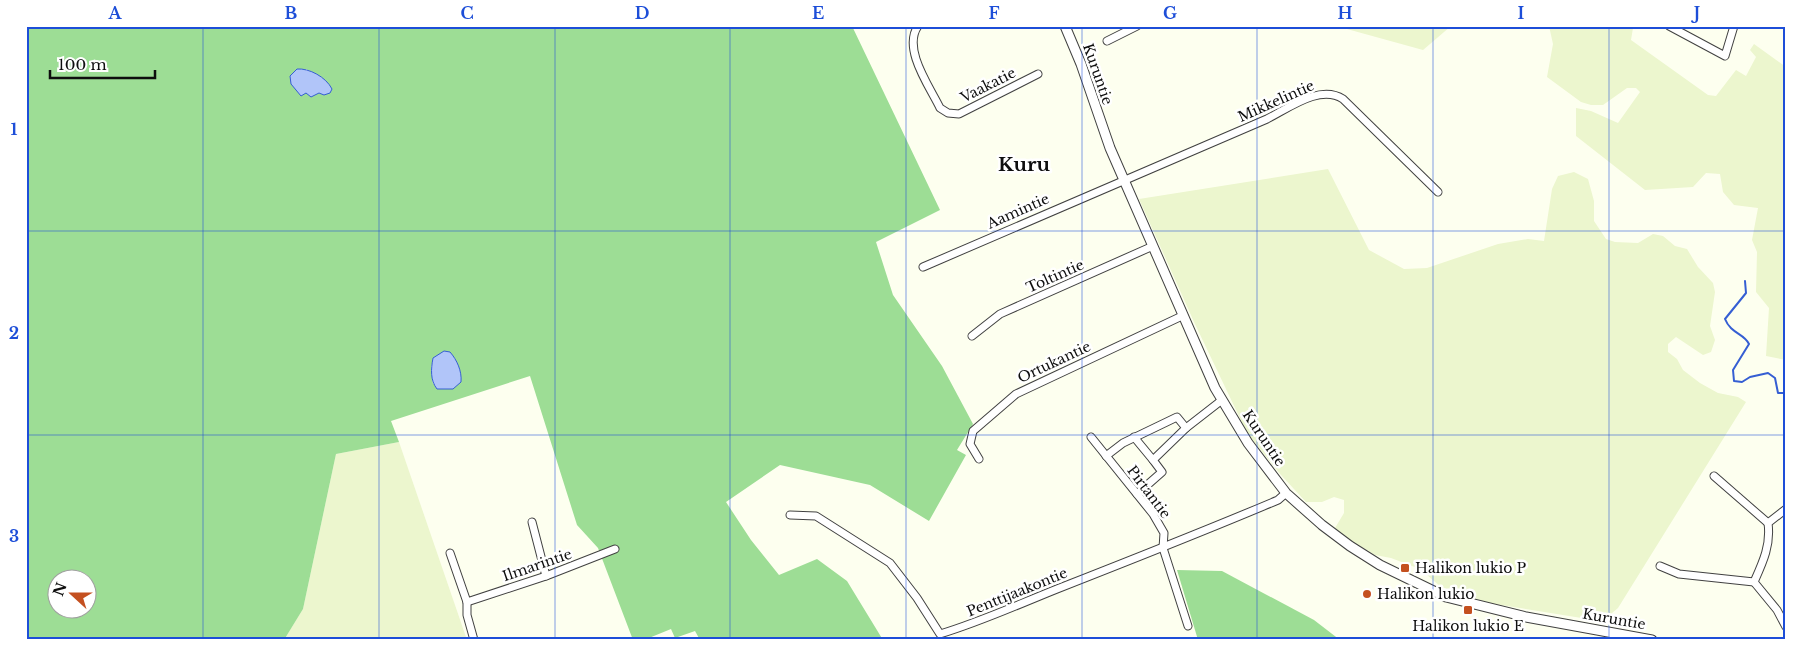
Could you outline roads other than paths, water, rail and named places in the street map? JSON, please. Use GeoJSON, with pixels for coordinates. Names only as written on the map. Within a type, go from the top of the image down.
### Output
{"type":"FeatureCollection","features":[{"type":"Feature","properties":{"kind":"street","name":"Vaakatie"},"geometry":{"type":"LineString","coordinates":[[918,26],[914,34],[915,53],[940,108],[948,112],[959,114],[1038,74]]}},
{"type":"Feature","properties":{"kind":"street","name":"Kuruntie"},"geometry":{"type":"LineString","coordinates":[[1065,26],[1078,54],[1098,116],[1182,316],[1222,400],[1248,443],[1286,493],[1350,546],[1380,565],[1446,597],[1611,636],[1652,640]]}},
{"type":"Feature","properties":{"kind":"street"},"geometry":{"type":"LineString","coordinates":[[1107,41],[1137,26]]}},
{"type":"Feature","properties":{"kind":"street"},"geometry":{"type":"LineString","coordinates":[[1669,27],[1724,56],[1734,26]]}},
{"type":"Feature","properties":{"kind":"street","name":"Mikkelintie"},"geometry":{"type":"LineString","coordinates":[[1124,180],[1319,94],[1328,93],[1335,94],[1344,99],[1438,192]]}},
{"type":"Feature","properties":{"kind":"street","name":"Aamintie"},"geometry":{"type":"LineString","coordinates":[[923,267],[1124,180]]}},
{"type":"Feature","properties":{"kind":"street","name":"Toltintie"},"geometry":{"type":"LineString","coordinates":[[972,336],[1000,314],[1153,246]]}},
{"type":"Feature","properties":{"kind":"street","name":"Ortukantie"},"geometry":{"type":"LineString","coordinates":[[979,459],[970,444],[973,431],[1016,394],[1182,316]]}},
{"type":"Feature","properties":{"kind":"street"},"geometry":{"type":"LineString","coordinates":[[1153,460],[1186,428],[1222,400]]}},
{"type":"Feature","properties":{"kind":"street"},"geometry":{"type":"LineString","coordinates":[[1106,456],[1123,443],[1177,416],[1186,428]]}},
{"type":"Feature","properties":{"kind":"street","name":"Pirtantie"},"geometry":{"type":"LineString","coordinates":[[1090,437],[1136,494],[1164,533],[1164,548],[1188,626]]}},
{"type":"Feature","properties":{"kind":"street"},"geometry":{"type":"LineString","coordinates":[[1134,437],[1162,472],[1136,494]]}},
{"type":"Feature","properties":{"kind":"street"},"geometry":{"type":"LineString","coordinates":[[1714,476],[1768,523],[1770,534],[1766,554],[1754,582]]}},
{"type":"Feature","properties":{"kind":"street","name":"Penttijaakontie"},"geometry":{"type":"LineString","coordinates":[[790,516],[816,516],[890,563],[917,598],[940,637],[1018,604],[1164,548],[1278,500],[1286,493]]}},
{"type":"Feature","properties":{"kind":"street"},"geometry":{"type":"LineString","coordinates":[[1768,523],[1786,509]]}},
{"type":"Feature","properties":{"kind":"street"},"geometry":{"type":"LineString","coordinates":[[532,522],[546,576]]}},
{"type":"Feature","properties":{"kind":"street","name":"Ilmarintie"},"geometry":{"type":"LineString","coordinates":[[467,602],[616,550]]}},
{"type":"Feature","properties":{"kind":"street"},"geometry":{"type":"LineString","coordinates":[[450,553],[467,602],[467,615],[474,640]]}},
{"type":"Feature","properties":{"kind":"street"},"geometry":{"type":"LineString","coordinates":[[1660,566],[1679,574],[1754,582],[1777,610],[1786,627]]}},
{"type":"Feature","properties":{"kind":"water"},"geometry":{"type":"Polygon","coordinates":[[[297,69],[317,74],[332,89],[330,93],[324,95],[319,93],[311,97],[306,93],[301,96],[291,84],[290,76],[297,69]]]}},
{"type":"Feature","properties":{"kind":"water"},"geometry":{"type":"Polygon","coordinates":[[[444,351],[450,352],[460,370],[461,382],[453,389],[437,389],[432,378],[433,358],[444,351]]]}},
{"type":"Feature","properties":{"kind":"waterway"},"geometry":{"type":"LineString","coordinates":[[1745,281],[1746,293],[1725,319],[1731,328],[1747,340],[1749,344],[1733,370],[1734,381],[1742,382],[1750,377],[1768,373],[1775,378],[1778,393],[1786,393]]}},
{"type":"Feature","properties":{"kind":"place","name":"Halikon lukio P"},"geometry":{"type":"Point","coordinates":[1405,568]}},
{"type":"Feature","properties":{"kind":"place","name":"Halikon lukio"},"geometry":{"type":"Point","coordinates":[1367,594]}},
{"type":"Feature","properties":{"kind":"place","name":"Halikon lukio E"},"geometry":{"type":"Point","coordinates":[1468,610]}},
{"type":"Feature","properties":{"kind":"district","name":"Kuru"},"geometry":{"type":"Point","coordinates":[1024,164]}}]}
